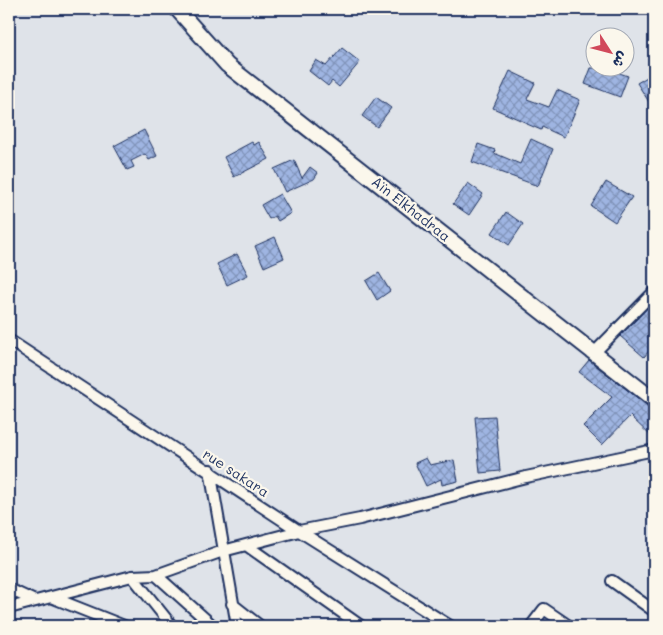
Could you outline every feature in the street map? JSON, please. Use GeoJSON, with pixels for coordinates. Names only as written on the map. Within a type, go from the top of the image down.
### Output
{"type":"FeatureCollection","features":[{"type":"Feature","properties":{"kind":"main road","name":"Aïn Elkhadraa"},"geometry":{"type":"LineString","coordinates":[[177,9],[227,64],[654,400]]}},
{"type":"Feature","properties":{"kind":"street"},"geometry":{"type":"LineString","coordinates":[[595,352],[654,292]]}},
{"type":"Feature","properties":{"kind":"street","name":"rue sakara"},"geometry":{"type":"LineString","coordinates":[[9,340],[82,389],[210,468],[299,531],[450,626]]}},
{"type":"Feature","properties":{"kind":"street"},"geometry":{"type":"LineString","coordinates":[[9,608],[132,576],[156,575],[223,551],[299,531],[526,477],[654,450]]}},
{"type":"Feature","properties":{"kind":"street"},"geometry":{"type":"LineString","coordinates":[[210,468],[237,626]]}},
{"type":"Feature","properties":{"kind":"street"},"geometry":{"type":"LineString","coordinates":[[246,545],[361,626]]}},
{"type":"Feature","properties":{"kind":"street"},"geometry":{"type":"LineString","coordinates":[[156,575],[212,626]]}},
{"type":"Feature","properties":{"kind":"street"},"geometry":{"type":"LineString","coordinates":[[132,576],[172,626]]}},
{"type":"Feature","properties":{"kind":"street"},"geometry":{"type":"LineString","coordinates":[[612,581],[654,611]]}},
{"type":"Feature","properties":{"kind":"street"},"geometry":{"type":"LineString","coordinates":[[9,588],[35,601]]}},
{"type":"Feature","properties":{"kind":"street"},"geometry":{"type":"LineString","coordinates":[[51,598],[124,626]]}},
{"type":"Feature","properties":{"kind":"street"},"geometry":{"type":"LineString","coordinates":[[232,604],[260,626]]}},
{"type":"Feature","properties":{"kind":"street"},"geometry":{"type":"LineString","coordinates":[[531,626],[544,609],[569,626]]}},
{"type":"Feature","properties":{"kind":"building"},"geometry":{"type":"Polygon","coordinates":[[[342,48],[360,62],[339,87],[332,81],[328,86],[309,71],[316,60],[326,66],[342,48]]]}},
{"type":"Feature","properties":{"kind":"building"},"geometry":{"type":"Polygon","coordinates":[[[510,71],[535,83],[527,99],[549,107],[557,90],[580,100],[564,137],[542,127],[541,130],[493,108],[510,71]]]}},
{"type":"Feature","properties":{"kind":"building"},"geometry":{"type":"Polygon","coordinates":[[[654,73],[654,110],[637,83],[654,73]]]}},
{"type":"Feature","properties":{"kind":"building"},"geometry":{"type":"Polygon","coordinates":[[[587,78],[627,78],[620,97],[585,84],[587,78]]]}},
{"type":"Feature","properties":{"kind":"building"},"geometry":{"type":"Polygon","coordinates":[[[376,97],[391,108],[377,127],[362,116],[376,97]]]}},
{"type":"Feature","properties":{"kind":"building"},"geometry":{"type":"Polygon","coordinates":[[[144,130],[157,156],[149,160],[145,154],[131,161],[134,167],[127,170],[114,146],[144,130]]]}},
{"type":"Feature","properties":{"kind":"building"},"geometry":{"type":"Polygon","coordinates":[[[531,139],[553,149],[538,186],[472,162],[478,144],[495,150],[494,153],[520,164],[531,139]]]}},
{"type":"Feature","properties":{"kind":"building"},"geometry":{"type":"Polygon","coordinates":[[[252,142],[254,145],[259,142],[269,159],[234,177],[224,157],[252,142]]]}},
{"type":"Feature","properties":{"kind":"building"},"geometry":{"type":"Polygon","coordinates":[[[294,160],[302,178],[310,167],[318,173],[314,179],[285,192],[274,169],[294,160]]]}},
{"type":"Feature","properties":{"kind":"building"},"geometry":{"type":"Polygon","coordinates":[[[606,182],[632,197],[615,222],[591,206],[606,182]]]}},
{"type":"Feature","properties":{"kind":"building"},"geometry":{"type":"Polygon","coordinates":[[[468,183],[483,194],[469,215],[453,204],[468,183]]]}},
{"type":"Feature","properties":{"kind":"building"},"geometry":{"type":"Polygon","coordinates":[[[280,194],[291,213],[278,221],[275,216],[269,219],[261,205],[280,194]]]}},
{"type":"Feature","properties":{"kind":"building"},"geometry":{"type":"Polygon","coordinates":[[[506,212],[523,224],[509,245],[492,233],[506,212]]]}},
{"type":"Feature","properties":{"kind":"building"},"geometry":{"type":"Polygon","coordinates":[[[275,237],[284,258],[264,267],[255,246],[275,237]]]}},
{"type":"Feature","properties":{"kind":"building"},"geometry":{"type":"Polygon","coordinates":[[[237,254],[248,275],[227,285],[217,264],[237,254]]]}},
{"type":"Feature","properties":{"kind":"building"},"geometry":{"type":"Polygon","coordinates":[[[379,273],[390,291],[377,300],[366,281],[379,273]]]}},
{"type":"Feature","properties":{"kind":"building"},"geometry":{"type":"Polygon","coordinates":[[[649,306],[654,311],[654,345],[644,357],[620,336],[649,306]]]}},
{"type":"Feature","properties":{"kind":"building"},"geometry":{"type":"Polygon","coordinates":[[[589,360],[654,409],[654,439],[630,416],[602,445],[583,426],[612,397],[579,372],[589,360]]]}},
{"type":"Feature","properties":{"kind":"building"},"geometry":{"type":"Polygon","coordinates":[[[495,416],[500,471],[480,473],[475,417],[495,416]]]}},
{"type":"Feature","properties":{"kind":"building"},"geometry":{"type":"Polygon","coordinates":[[[426,458],[430,465],[454,460],[458,481],[442,485],[441,479],[426,486],[415,463],[426,458]]]}}]}
